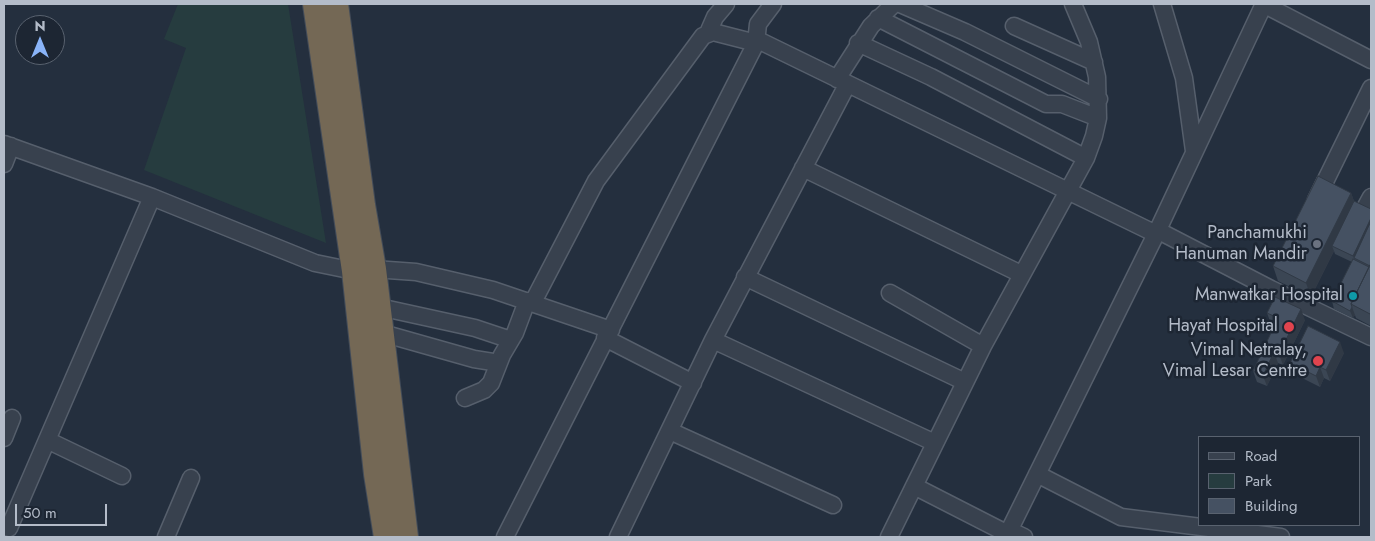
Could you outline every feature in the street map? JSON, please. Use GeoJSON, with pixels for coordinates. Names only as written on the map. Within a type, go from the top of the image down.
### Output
{"type":"FeatureCollection","features":[{"type":"Feature","properties":{"kind":"highway"},"geometry":{"type":"LineString","coordinates":[[315,4],[364,270],[379,307],[406,537]]}},
{"type":"Feature","properties":{"kind":"highway"},"geometry":{"type":"LineString","coordinates":[[336,4],[363,205],[364,270],[376,474],[386,537]]}},
{"type":"Feature","properties":{"kind":"street"},"geometry":{"type":"LineString","coordinates":[[708,33],[715,17],[726,4]]}},
{"type":"Feature","properties":{"kind":"street"},"geometry":{"type":"LineString","coordinates":[[504,537],[756,43],[758,24],[773,4]]}},
{"type":"Feature","properties":{"kind":"street"},"geometry":{"type":"LineString","coordinates":[[618,537],[713,340],[803,168],[858,43],[878,18],[894,4]]}},
{"type":"Feature","properties":{"kind":"street"},"geometry":{"type":"LineString","coordinates":[[900,4],[965,32],[1099,99]]}},
{"type":"Feature","properties":{"kind":"street"},"geometry":{"type":"LineString","coordinates":[[889,537],[983,346],[1086,158],[1098,118],[1099,99],[1089,42],[1073,4]]}},
{"type":"Feature","properties":{"kind":"street"},"geometry":{"type":"LineString","coordinates":[[1162,4],[1184,78],[1194,151]]}},
{"type":"Feature","properties":{"kind":"street"},"geometry":{"type":"LineString","coordinates":[[914,486],[1012,535],[1037,474],[1156,232],[1264,4],[1371,60]]}},
{"type":"Feature","properties":{"kind":"street"},"geometry":{"type":"LineString","coordinates":[[878,18],[1046,104],[1062,104],[1098,118]]}},
{"type":"Feature","properties":{"kind":"street"},"geometry":{"type":"LineString","coordinates":[[1014,26],[1094,62]]}},
{"type":"Feature","properties":{"kind":"street"},"geometry":{"type":"LineString","coordinates":[[465,398],[489,387],[530,301],[596,181],[703,36],[714,32],[756,43],[762,42],[1371,337]]}},
{"type":"Feature","properties":{"kind":"street"},"geometry":{"type":"LineString","coordinates":[[858,43],[931,77],[1086,158]]}},
{"type":"Feature","properties":{"kind":"street"},"geometry":{"type":"LineString","coordinates":[[1310,213],[1371,88]]}},
{"type":"Feature","properties":{"kind":"street"},"geometry":{"type":"LineString","coordinates":[[4,164],[7,145],[152,197],[315,263],[364,270],[416,272],[493,290],[530,301],[608,334],[693,383]]}},
{"type":"Feature","properties":{"kind":"street"},"geometry":{"type":"LineString","coordinates":[[803,168],[1021,274]]}},
{"type":"Feature","properties":{"kind":"street"},"geometry":{"type":"LineString","coordinates":[[1323,188],[1344,198],[1369,205]]}},
{"type":"Feature","properties":{"kind":"street"},"geometry":{"type":"LineString","coordinates":[[9,528],[152,197]]}},
{"type":"Feature","properties":{"kind":"street"},"geometry":{"type":"LineString","coordinates":[[1271,289],[1280,272]]}},
{"type":"Feature","properties":{"kind":"street"},"geometry":{"type":"LineString","coordinates":[[745,277],[965,382]]}},
{"type":"Feature","properties":{"kind":"street"},"geometry":{"type":"LineString","coordinates":[[890,293],[983,346]]}},
{"type":"Feature","properties":{"kind":"street"},"geometry":{"type":"LineString","coordinates":[[379,307],[475,328],[511,340]]}},
{"type":"Feature","properties":{"kind":"street"},"geometry":{"type":"LineString","coordinates":[[382,333],[474,359],[499,363]]}},
{"type":"Feature","properties":{"kind":"street"},"geometry":{"type":"LineString","coordinates":[[713,340],[935,442]]}},
{"type":"Feature","properties":{"kind":"street"},"geometry":{"type":"LineString","coordinates":[[4,438],[12,418]]}},
{"type":"Feature","properties":{"kind":"street"},"geometry":{"type":"LineString","coordinates":[[670,431],[833,505]]}},
{"type":"Feature","properties":{"kind":"street"},"geometry":{"type":"LineString","coordinates":[[47,440],[122,476]]}},
{"type":"Feature","properties":{"kind":"street"},"geometry":{"type":"LineString","coordinates":[[1037,474],[1121,517],[1281,537]]}},
{"type":"Feature","properties":{"kind":"street"},"geometry":{"type":"LineString","coordinates":[[166,537],[191,478]]}},
{"type":"Feature","properties":{"kind":"green space"},"geometry":{"type":"Polygon","coordinates":[[[178,4],[288,4],[326,243],[144,170],[186,48],[164,39],[178,4]]]}},
{"type":"Feature","properties":{"kind":"building","name":"Panchamukhi Hanuman Mandir"},"geometry":{"type":"Polygon","coordinates":[[[1318,176],[1351,193],[1306,283],[1273,266],[1318,176]]]}},
{"type":"Feature","properties":{"kind":"building"},"geometry":{"type":"Polygon","coordinates":[[[1354,201],[1371,209],[1371,218],[1353,256],[1332,246],[1354,201]]]}},
{"type":"Feature","properties":{"kind":"building"},"geometry":{"type":"Polygon","coordinates":[[[1371,221],[1371,263],[1370,266],[1354,258],[1371,221]]]}},
{"type":"Feature","properties":{"kind":"building"},"geometry":{"type":"Polygon","coordinates":[[[1353,259],[1369,267],[1351,304],[1350,311],[1332,301],[1353,259]]]}},
{"type":"Feature","properties":{"kind":"building"},"geometry":{"type":"Polygon","coordinates":[[[1371,263],[1371,311],[1370,314],[1351,304],[1371,263]]]}},
{"type":"Feature","properties":{"kind":"building"},"geometry":{"type":"Polygon","coordinates":[[[1275,297],[1301,309],[1279,354],[1274,352],[1263,376],[1253,371],[1278,318],[1267,313],[1275,297]]]}},
{"type":"Feature","properties":{"kind":"building"},"geometry":{"type":"Polygon","coordinates":[[[1308,326],[1340,342],[1326,370],[1320,367],[1316,376],[1290,363],[1308,326]]]}},
{"type":"Feature","properties":{"kind":"place","name":"Panchamukhi Hanuman Mandir"},"geometry":{"type":"Point","coordinates":[1317,244]}},
{"type":"Feature","properties":{"kind":"place","name":"Manwatkar Hospital"},"geometry":{"type":"Point","coordinates":[1353,296]}},
{"type":"Feature","properties":{"kind":"place","name":"Hayat Hospital"},"geometry":{"type":"Point","coordinates":[1289,327]}},
{"type":"Feature","properties":{"kind":"place","name":"Vimal Netralay, Vimal Lesar Centre"},"geometry":{"type":"Point","coordinates":[1318,361]}}]}
